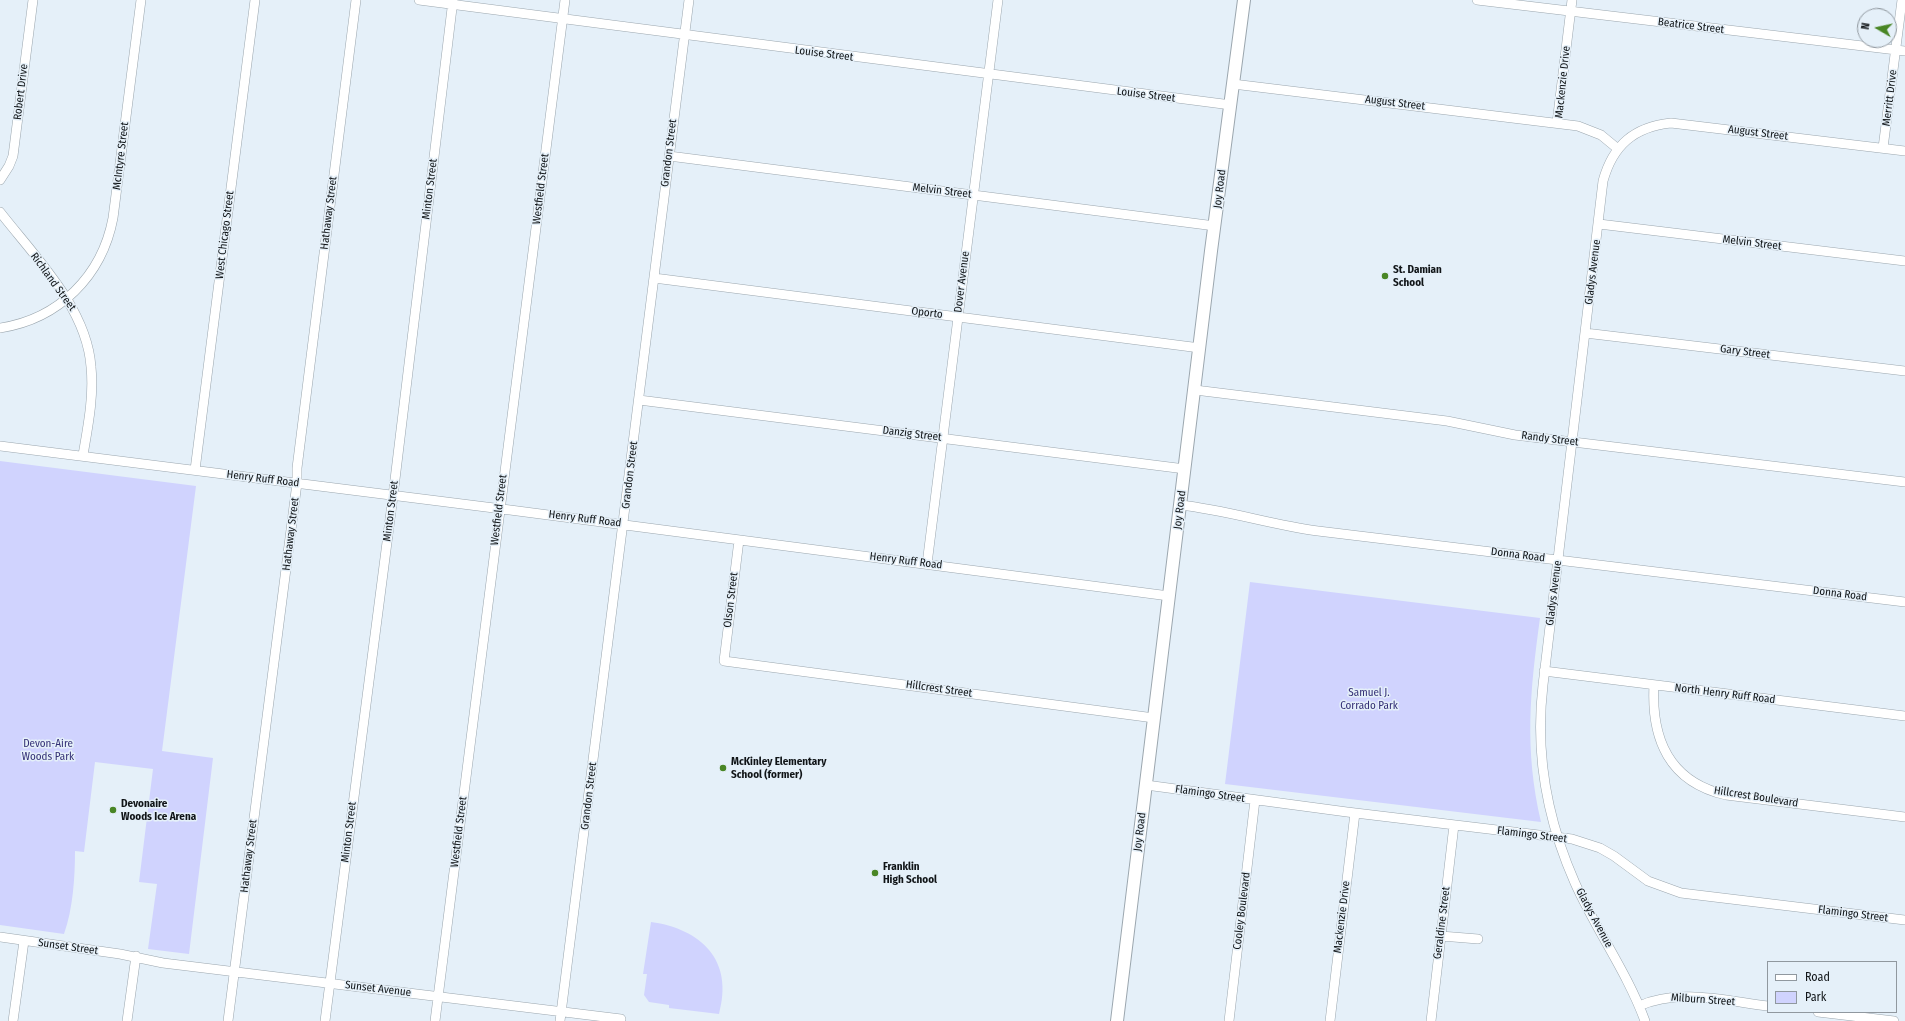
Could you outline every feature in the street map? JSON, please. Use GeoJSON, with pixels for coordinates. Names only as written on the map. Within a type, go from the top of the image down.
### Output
{"type":"FeatureCollection","features":[{"type":"Feature","properties":{"kind":"street","name":"Robert Drive"},"geometry":{"type":"LineString","coordinates":[[0,180],[9,166],[13,156],[33,0]]}},
{"type":"Feature","properties":{"kind":"street","name":"McIntyre Street"},"geometry":{"type":"LineString","coordinates":[[0,328],[38,317],[66,298],[81,285],[96,266],[105,248],[112,228],[141,0]]}},
{"type":"Feature","properties":{"kind":"street","name":"West Chicago Street"},"geometry":{"type":"LineString","coordinates":[[195,470],[255,0]]}},
{"type":"Feature","properties":{"kind":"street","name":"Hathaway Street"},"geometry":{"type":"LineString","coordinates":[[228,1021],[297,483],[297,468],[356,0]]}},
{"type":"Feature","properties":{"kind":"street","name":"Louise Street"},"geometry":{"type":"LineString","coordinates":[[418,0],[453,2],[562,19],[1230,106]]}},
{"type":"Feature","properties":{"kind":"street","name":"Westfield Street"},"geometry":{"type":"LineString","coordinates":[[435,1021],[565,0]]}},
{"type":"Feature","properties":{"kind":"street","name":"Grandon Street"},"geometry":{"type":"LineString","coordinates":[[560,1016],[689,0]]}},
{"type":"Feature","properties":{"kind":"street","name":"Dover Avenue"},"geometry":{"type":"LineString","coordinates":[[927,564],[998,0]]}},
{"type":"Feature","properties":{"kind":"street","name":"Joy Road"},"geometry":{"type":"LineString","coordinates":[[1117,1021],[1244,0]]}},
{"type":"Feature","properties":{"kind":"street","name":"Beatrice Street"},"geometry":{"type":"LineString","coordinates":[[1478,0],[1900,50]]}},
{"type":"Feature","properties":{"kind":"street","name":"Mackenzie Drive"},"geometry":{"type":"LineString","coordinates":[[1572,0],[1557,123],[1591,130],[1608,140],[1618,149]]}},
{"type":"Feature","properties":{"kind":"street","name":"Merritt Drive"},"geometry":{"type":"LineString","coordinates":[[1883,148],[1900,50],[1902,0]]}},
{"type":"Feature","properties":{"kind":"street","name":"Minton Street"},"geometry":{"type":"LineString","coordinates":[[325,1021],[393,496],[453,2]]}},
{"type":"Feature","properties":{"kind":"street","name":"August Street"},"geometry":{"type":"LineString","coordinates":[[1233,84],[1557,123]]}},
{"type":"Feature","properties":{"kind":"street","name":"August Street"},"geometry":{"type":"LineString","coordinates":[[1618,149],[1628,138],[1642,130],[1671,123],[1905,151]]}},
{"type":"Feature","properties":{"kind":"street","name":"Gladys Avenue"},"geometry":{"type":"LineString","coordinates":[[1618,149],[1606,168],[1603,181],[1544,671],[1539,725],[1542,759],[1551,820],[1575,884],[1624,973],[1645,1021]]}},
{"type":"Feature","properties":{"kind":"street","name":"Melvin Street"},"geometry":{"type":"LineString","coordinates":[[669,156],[1215,226]]}},
{"type":"Feature","properties":{"kind":"street","name":"Richland Street"},"geometry":{"type":"LineString","coordinates":[[0,212],[66,298],[84,332],[91,366],[92,392],[84,455]]}},
{"type":"Feature","properties":{"kind":"street","name":"Melvin Street"},"geometry":{"type":"LineString","coordinates":[[1599,224],[1905,261]]}},
{"type":"Feature","properties":{"kind":"street","name":"Oporto"},"geometry":{"type":"LineString","coordinates":[[654,278],[1200,348]]}},
{"type":"Feature","properties":{"kind":"street","name":"Gary Street"},"geometry":{"type":"LineString","coordinates":[[1585,333],[1905,371]]}},
{"type":"Feature","properties":{"kind":"street","name":"Randy Street"},"geometry":{"type":"LineString","coordinates":[[1195,390],[1447,421],[1515,435],[1905,482]]}},
{"type":"Feature","properties":{"kind":"street","name":"Danzig Street"},"geometry":{"type":"LineString","coordinates":[[639,400],[1185,469]]}},
{"type":"Feature","properties":{"kind":"street","name":"Henry Ruff Road"},"geometry":{"type":"LineString","coordinates":[[0,446],[84,455],[393,496],[500,508],[1169,596]]}},
{"type":"Feature","properties":{"kind":"street","name":"Donna Road"},"geometry":{"type":"LineString","coordinates":[[1180,505],[1217,510],[1297,528],[1905,602]]}},
{"type":"Feature","properties":{"kind":"street","name":"Olson Street"},"geometry":{"type":"LineString","coordinates":[[724,661],[739,540]]}},
{"type":"Feature","properties":{"kind":"street","name":"Hillcrest Street"},"geometry":{"type":"LineString","coordinates":[[724,661],[1154,718]]}},
{"type":"Feature","properties":{"kind":"street","name":"North Henry Ruff Road"},"geometry":{"type":"LineString","coordinates":[[1544,671],[1905,716]]}},
{"type":"Feature","properties":{"kind":"street","name":"Hillcrest Boulevard"},"geometry":{"type":"LineString","coordinates":[[1654,685],[1654,720],[1664,748],[1677,768],[1696,784],[1726,795],[1905,817]]}},
{"type":"Feature","properties":{"kind":"street","name":"Flamingo Street"},"geometry":{"type":"LineString","coordinates":[[1146,785],[1581,842],[1600,848],[1614,856],[1648,881],[1681,893],[1905,920]]}},
{"type":"Feature","properties":{"kind":"street","name":"Cooley Boulevard"},"geometry":{"type":"LineString","coordinates":[[1229,1021],[1255,800]]}},
{"type":"Feature","properties":{"kind":"street","name":"Mackenzie Drive"},"geometry":{"type":"LineString","coordinates":[[1330,1021],[1355,813]]}},
{"type":"Feature","properties":{"kind":"street","name":"Geraldine Street"},"geometry":{"type":"LineString","coordinates":[[1430,1021],[1454,825]]}},
{"type":"Feature","properties":{"kind":"street"},"geometry":{"type":"LineString","coordinates":[[1441,936],[1478,940]]}},
{"type":"Feature","properties":{"kind":"street","name":"Sunset Street"},"geometry":{"type":"LineString","coordinates":[[0,937],[136,956]]}},
{"type":"Feature","properties":{"kind":"street"},"geometry":{"type":"LineString","coordinates":[[13,1021],[24,941]]}},
{"type":"Feature","properties":{"kind":"street","name":"Sunset Avenue"},"geometry":{"type":"LineString","coordinates":[[136,956],[163,963],[438,996],[560,1016],[621,1019]]}},
{"type":"Feature","properties":{"kind":"street"},"geometry":{"type":"LineString","coordinates":[[127,1021],[136,956]]}},
{"type":"Feature","properties":{"kind":"street","name":"Milburn Street"},"geometry":{"type":"LineString","coordinates":[[1639,1006],[1661,998],[1683,996],[1767,1006]]}},
{"type":"Feature","properties":{"kind":"street"},"geometry":{"type":"LineString","coordinates":[[1826,1013],[1894,1021]]}},
{"type":"Feature","properties":{"kind":"green space","name":"Devon-Aire Woods Park"},"geometry":{"type":"Polygon","coordinates":[[[0,461],[196,486],[162,751],[213,758],[189,954],[148,949],[157,884],[139,882],[153,769],[95,762],[84,852],[75,851],[73,893],[70,914],[64,934],[0,925],[0,461]]]}},
{"type":"Feature","properties":{"kind":"green space","name":"Samuel J. Corrado Park"},"geometry":{"type":"Polygon","coordinates":[[[1250,582],[1540,618],[1531,695],[1530,720],[1532,770],[1541,822],[1225,784],[1250,582]]]}},
{"type":"Feature","properties":{"kind":"green space"},"geometry":{"type":"Polygon","coordinates":[[[651,922],[669,926],[685,932],[699,940],[710,951],[718,963],[722,978],[722,995],[719,1014],[669,1008],[669,1005],[649,1002],[644,995],[647,974],[643,974],[651,922]]]}},
{"type":"Feature","properties":{"kind":"place","name":"St. Damian School"},"geometry":{"type":"Point","coordinates":[1385,276]}},
{"type":"Feature","properties":{"kind":"place","name":"McKinley Elementary School (former)"},"geometry":{"type":"Point","coordinates":[723,768]}},
{"type":"Feature","properties":{"kind":"place","name":"Devonaire Woods Ice Arena"},"geometry":{"type":"Point","coordinates":[113,810]}},
{"type":"Feature","properties":{"kind":"place","name":"Franklin High School"},"geometry":{"type":"Point","coordinates":[875,873]}}]}
